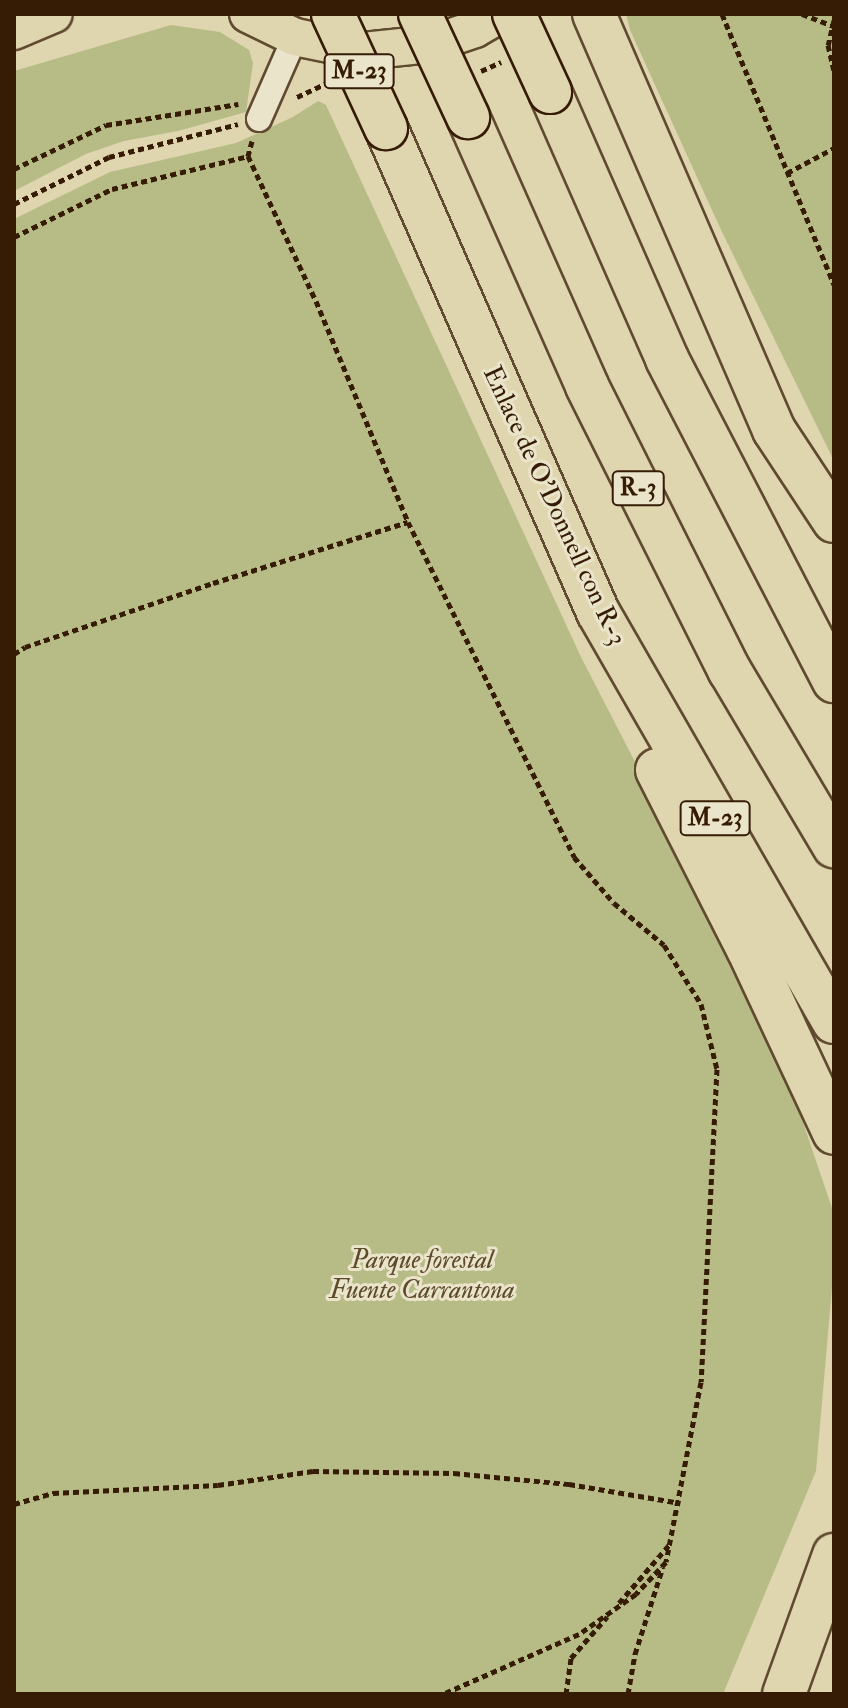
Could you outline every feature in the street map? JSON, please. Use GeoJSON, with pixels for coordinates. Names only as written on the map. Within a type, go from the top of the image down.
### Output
{"type":"FeatureCollection","features":[{"type":"Feature","properties":{"kind":"highway","name":"Enlace de O'Donnell con R-3"},"geometry":{"type":"LineString","coordinates":[[333,14],[598,612],[834,1022]]}},
{"type":"Feature","properties":{"kind":"highway","name":"R-3"},"geometry":{"type":"LineString","coordinates":[[420,14],[608,429],[730,671],[834,846]]}},
{"type":"Feature","properties":{"kind":"highway"},"geometry":{"type":"LineString","coordinates":[[514,14],[667,359],[834,681]]}},
{"type":"Feature","properties":{"kind":"highway"},"geometry":{"type":"LineString","coordinates":[[601,28],[774,430],[834,553]]}},
{"type":"Feature","properties":{"kind":"highway"},"geometry":{"type":"LineString","coordinates":[[774,430],[834,521]]}},
{"type":"Feature","properties":{"kind":"highway"},"geometry":{"type":"LineString","coordinates":[[598,612],[649,754],[826,1115],[834,1155]]}},
{"type":"Feature","properties":{"kind":"highway"},"geometry":{"type":"LineString","coordinates":[[784,1694],[834,1555]]}},
{"type":"Feature","properties":{"kind":"main road"},"geometry":{"type":"LineString","coordinates":[[14,31],[54,14]]}},
{"type":"Feature","properties":{"kind":"main road"},"geometry":{"type":"LineString","coordinates":[[248,14],[295,37],[341,49],[408,48],[453,38],[501,14]]}},
{"type":"Feature","properties":{"kind":"street"},"geometry":{"type":"LineString","coordinates":[[263,110],[295,37]]}},
{"type":"Feature","properties":{"kind":"path"},"geometry":{"type":"LineString","coordinates":[[722,14],[834,285]]}},
{"type":"Feature","properties":{"kind":"path"},"geometry":{"type":"LineString","coordinates":[[802,14],[833,24],[828,45],[834,71]]}},
{"type":"Feature","properties":{"kind":"path"},"geometry":{"type":"LineString","coordinates":[[14,169],[106,125],[263,110],[248,156],[316,301],[408,522],[574,857],[614,903],[664,945],[701,1004],[717,1069],[701,1382],[680,1503],[635,1654],[628,1694]]}},
{"type":"Feature","properties":{"kind":"path"},"geometry":{"type":"LineString","coordinates":[[787,173],[834,148]]}},
{"type":"Feature","properties":{"kind":"path"},"geometry":{"type":"LineString","coordinates":[[14,237],[112,189],[248,156]]}},
{"type":"Feature","properties":{"kind":"path"},"geometry":{"type":"LineString","coordinates":[[14,654],[25,647],[198,588],[408,522]]}},
{"type":"Feature","properties":{"kind":"path"},"geometry":{"type":"LineString","coordinates":[[14,1504],[53,1493],[218,1485],[313,1471],[454,1473],[569,1484],[680,1503]]}},
{"type":"Feature","properties":{"kind":"path"},"geometry":{"type":"LineString","coordinates":[[566,1694],[571,1658],[670,1543]]}},
{"type":"Feature","properties":{"kind":"path"},"geometry":{"type":"LineString","coordinates":[[443,1694],[579,1634],[636,1594],[663,1565]]}},
{"type":"Feature","properties":{"kind":"green space"},"geometry":{"type":"Polygon","coordinates":[[[626,14],[834,14],[834,461],[722,232],[630,30],[626,14]]]}},
{"type":"Feature","properties":{"kind":"green space"},"geometry":{"type":"Polygon","coordinates":[[[171,25],[220,32],[249,50],[253,63],[246,112],[178,131],[124,141],[86,154],[14,191],[14,71],[171,25]]]}},
{"type":"Feature","properties":{"kind":"green space","name":"Parque forestal Fuente Carrantona"},"geometry":{"type":"Polygon","coordinates":[[[318,101],[326,105],[581,657],[769,1022],[834,1214],[834,1265],[816,1471],[723,1694],[14,1694],[14,219],[110,172],[236,143],[293,117],[318,101]]]}}]}
